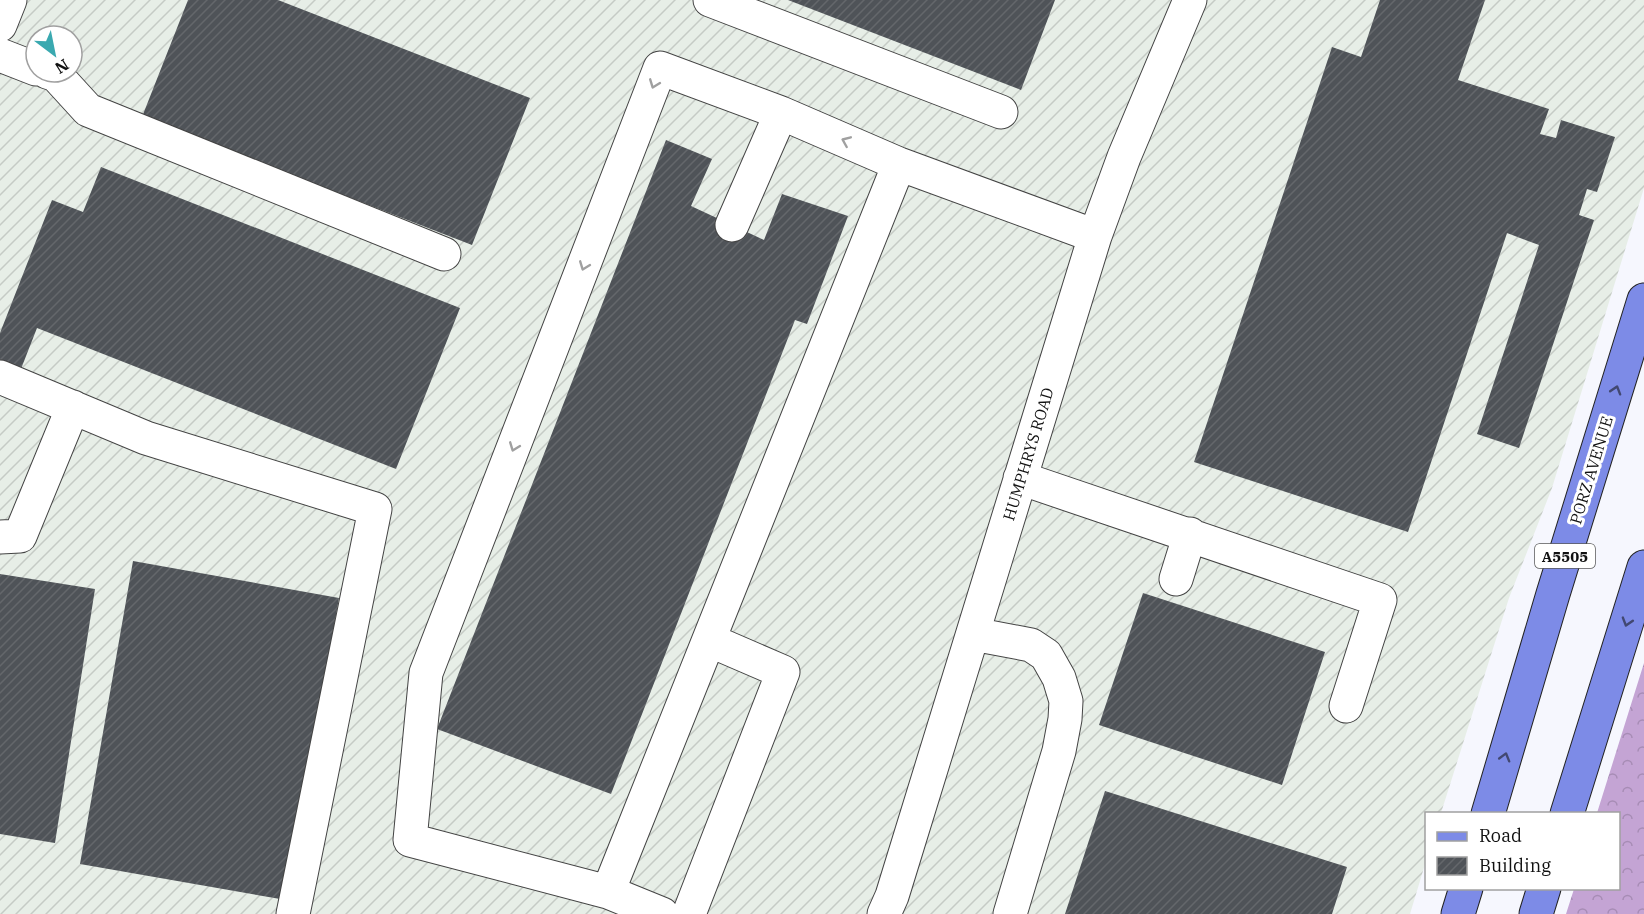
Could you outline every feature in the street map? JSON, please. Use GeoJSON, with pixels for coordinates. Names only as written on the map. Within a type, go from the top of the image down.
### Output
{"type":"FeatureCollection","features":[{"type":"Feature","properties":{"kind":"main road","name":"PORZ AVENUE"},"geometry":{"type":"LineString","coordinates":[[1488,812],[1644,300]]}},
{"type":"Feature","properties":{"kind":"main road"},"geometry":{"type":"LineString","coordinates":[[1567,812],[1644,567]]}},
{"type":"Feature","properties":{"kind":"main road"},"geometry":{"type":"LineString","coordinates":[[1458,914],[1465,890]]}},
{"type":"Feature","properties":{"kind":"main road"},"geometry":{"type":"LineString","coordinates":[[1536,914],[1543,890]]}},
{"type":"Feature","properties":{"kind":"street"},"geometry":{"type":"LineString","coordinates":[[0,25],[10,0]]}},
{"type":"Feature","properties":{"kind":"street"},"geometry":{"type":"LineString","coordinates":[[710,0],[1001,112]]}},
{"type":"Feature","properties":{"kind":"street","name":"HUMPHRYS ROAD"},"geometry":{"type":"LineString","coordinates":[[884,914],[892,896],[1095,236],[1124,157],[1190,0]]}},
{"type":"Feature","properties":{"kind":"street"},"geometry":{"type":"LineString","coordinates":[[0,55],[24,64]]}},
{"type":"Feature","properties":{"kind":"street"},"geometry":{"type":"LineString","coordinates":[[662,914],[608,892],[410,840],[426,673],[660,68],[781,113],[899,164],[1095,236]]}},
{"type":"Feature","properties":{"kind":"street"},"geometry":{"type":"LineString","coordinates":[[64,84],[88,110],[444,254]]}},
{"type":"Feature","properties":{"kind":"street"},"geometry":{"type":"LineString","coordinates":[[732,225],[781,113]]}},
{"type":"Feature","properties":{"kind":"street"},"geometry":{"type":"LineString","coordinates":[[608,892],[899,164]]}},
{"type":"Feature","properties":{"kind":"street"},"geometry":{"type":"LineString","coordinates":[[0,377],[146,438],[375,509],[293,914]]}},
{"type":"Feature","properties":{"kind":"street"},"geometry":{"type":"LineString","coordinates":[[0,537],[20,536],[73,407]]}},
{"type":"Feature","properties":{"kind":"street"},"geometry":{"type":"LineString","coordinates":[[1020,478],[1380,600],[1346,706]]}},
{"type":"Feature","properties":{"kind":"street"},"geometry":{"type":"LineString","coordinates":[[1176,579],[1190,534]]}},
{"type":"Feature","properties":{"kind":"street"},"geometry":{"type":"LineString","coordinates":[[973,634],[1031,645],[1046,655],[1059,678],[1066,701],[1059,751],[1010,914]]}},
{"type":"Feature","properties":{"kind":"street"},"geometry":{"type":"LineString","coordinates":[[689,914],[783,672],[709,640]]}},
{"type":"Feature","properties":{"kind":"shaded area"},"geometry":{"type":"Polygon","coordinates":[[[0,0],[1644,0],[1644,188],[1552,488],[1509,598],[1441,812],[1425,812],[1425,864],[1410,914],[0,914],[0,0]]]}},
{"type":"Feature","properties":{"kind":"green space"},"geometry":{"type":"Polygon","coordinates":[[[1644,663],[1644,914],[1566,914],[1574,890],[1620,890],[1620,812],[1597,812],[1644,663]]]}},
{"type":"Feature","properties":{"kind":"building"},"geometry":{"type":"Polygon","coordinates":[[[188,0],[278,0],[530,98],[472,245],[142,117],[188,0]]]}},
{"type":"Feature","properties":{"kind":"building"},"geometry":{"type":"Polygon","coordinates":[[[788,0],[1055,0],[1021,90],[788,0]]]}},
{"type":"Feature","properties":{"kind":"building"},"geometry":{"type":"Polygon","coordinates":[[[1380,0],[1485,0],[1458,80],[1549,109],[1540,134],[1556,138],[1561,120],[1615,137],[1597,192],[1587,189],[1579,215],[1594,220],[1519,448],[1477,434],[1539,245],[1507,233],[1408,532],[1194,462],[1332,47],[1361,57],[1380,0]]]}},
{"type":"Feature","properties":{"kind":"building"},"geometry":{"type":"Polygon","coordinates":[[[666,140],[712,159],[691,206],[764,240],[782,194],[848,216],[807,324],[795,320],[611,794],[437,729],[666,140]]]}},
{"type":"Feature","properties":{"kind":"building"},"geometry":{"type":"Polygon","coordinates":[[[101,167],[460,308],[396,469],[37,328],[19,374],[0,366],[0,333],[52,200],[83,212],[101,167]]]}},
{"type":"Feature","properties":{"kind":"building"},"geometry":{"type":"Polygon","coordinates":[[[133,561],[339,598],[286,900],[80,864],[133,561]]]}},
{"type":"Feature","properties":{"kind":"building"},"geometry":{"type":"Polygon","coordinates":[[[0,574],[95,589],[55,843],[0,834],[0,574]]]}},
{"type":"Feature","properties":{"kind":"building"},"geometry":{"type":"Polygon","coordinates":[[[1143,593],[1325,652],[1282,785],[1099,725],[1143,593]]]}},
{"type":"Feature","properties":{"kind":"building"},"geometry":{"type":"Polygon","coordinates":[[[1105,791],[1347,867],[1332,914],[1065,914],[1105,791]]]}}]}
